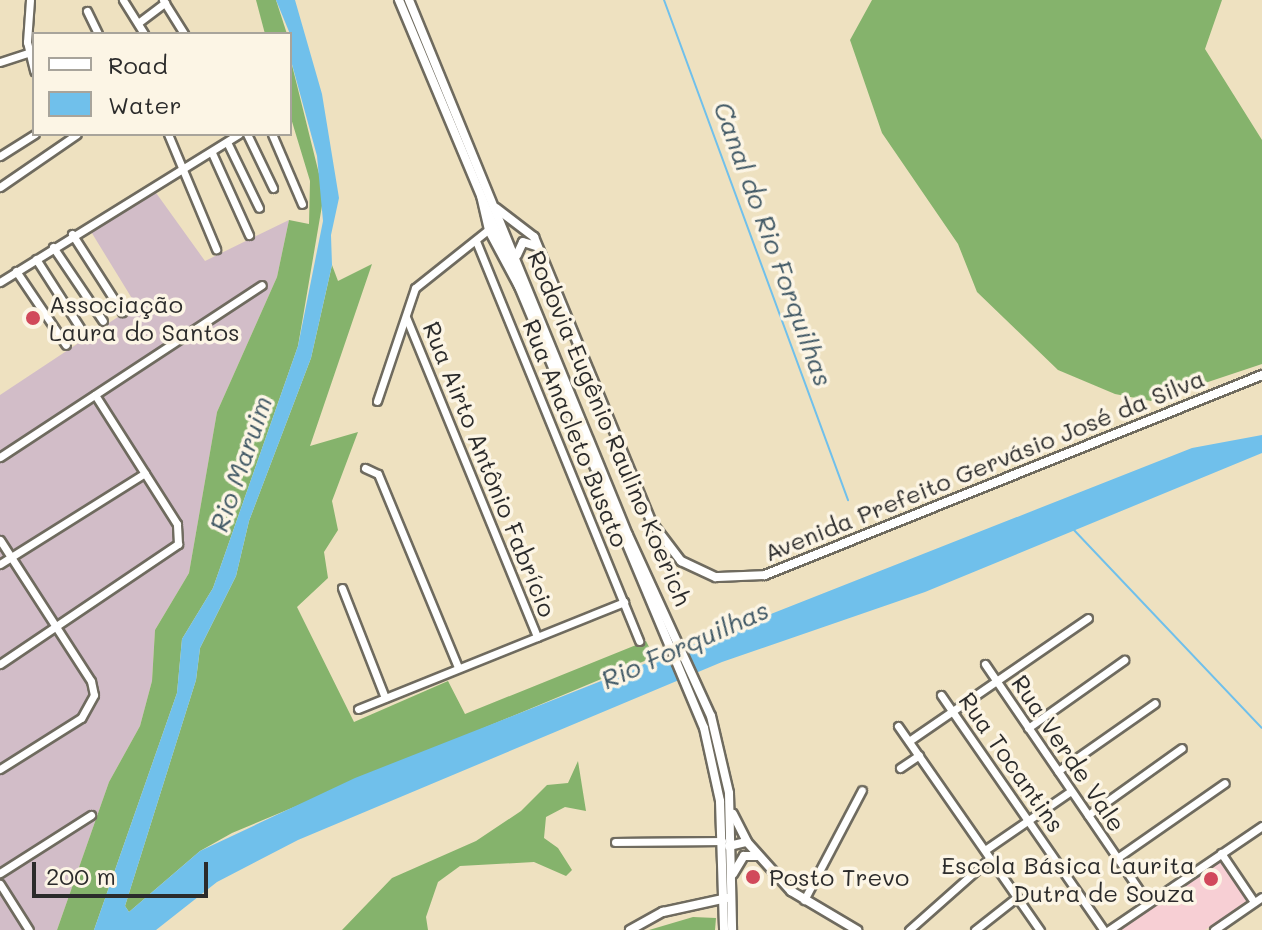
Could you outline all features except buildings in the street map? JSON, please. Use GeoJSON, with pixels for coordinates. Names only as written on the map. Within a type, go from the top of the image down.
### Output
{"type":"FeatureCollection","features":[{"type":"Feature","properties":{"kind":"main road","name":"Rodovia Eugênio Raulino Koerich"},"geometry":{"type":"LineString","coordinates":[[400,0],[519,288],[672,636],[701,693],[724,760],[730,806],[731,883],[724,930]]}},
{"type":"Feature","properties":{"kind":"main road","name":"Rodovia Eugênio Raulino Koerich"},"geometry":{"type":"LineString","coordinates":[[410,3],[672,636],[714,765],[732,930]]}},
{"type":"Feature","properties":{"kind":"main road","name":"Avenida Prefeito Gervásio José da Silva"},"geometry":{"type":"LineString","coordinates":[[496,208],[530,232],[539,250],[652,523],[681,561],[716,577],[765,575],[1262,375]]}},
{"type":"Feature","properties":{"kind":"main road"},"geometry":{"type":"LineString","coordinates":[[516,258],[523,242],[539,250]]}},
{"type":"Feature","properties":{"kind":"main road"},"geometry":{"type":"LineString","coordinates":[[730,806],[747,849],[804,900],[857,930]]}},
{"type":"Feature","properties":{"kind":"main road"},"geometry":{"type":"LineString","coordinates":[[722,841],[731,850],[747,849]]}},
{"type":"Feature","properties":{"kind":"main road"},"geometry":{"type":"LineString","coordinates":[[731,850],[747,849]]}},
{"type":"Feature","properties":{"kind":"main road"},"geometry":{"type":"LineString","coordinates":[[731,883],[747,849]]}},
{"type":"Feature","properties":{"kind":"main road"},"geometry":{"type":"LineString","coordinates":[[630,930],[663,912],[727,898]]}},
{"type":"Feature","properties":{"kind":"street"},"geometry":{"type":"LineString","coordinates":[[30,0],[28,53],[32,65]]}},
{"type":"Feature","properties":{"kind":"street"},"geometry":{"type":"LineString","coordinates":[[123,0],[143,32]]}},
{"type":"Feature","properties":{"kind":"street"},"geometry":{"type":"LineString","coordinates":[[138,23],[164,1],[183,32]]}},
{"type":"Feature","properties":{"kind":"street"},"geometry":{"type":"LineString","coordinates":[[87,11],[97,32]]}},
{"type":"Feature","properties":{"kind":"street"},"geometry":{"type":"LineString","coordinates":[[0,62],[28,53]]}},
{"type":"Feature","properties":{"kind":"street"},"geometry":{"type":"LineString","coordinates":[[0,156],[32,136]]}},
{"type":"Feature","properties":{"kind":"street"},"geometry":{"type":"LineString","coordinates":[[0,187],[74,136]]}},
{"type":"Feature","properties":{"kind":"street"},"geometry":{"type":"LineString","coordinates":[[169,136],[180,170],[216,249]]}},
{"type":"Feature","properties":{"kind":"street"},"geometry":{"type":"LineString","coordinates":[[0,282],[72,234],[236,136]]}},
{"type":"Feature","properties":{"kind":"street"},"geometry":{"type":"LineString","coordinates":[[248,136],[273,188]]}},
{"type":"Feature","properties":{"kind":"street"},"geometry":{"type":"LineString","coordinates":[[273,136],[302,204]]}},
{"type":"Feature","properties":{"kind":"street"},"geometry":{"type":"LineString","coordinates":[[227,142],[259,208]]}},
{"type":"Feature","properties":{"kind":"street"},"geometry":{"type":"LineString","coordinates":[[212,153],[249,235]]}},
{"type":"Feature","properties":{"kind":"street"},"geometry":{"type":"LineString","coordinates":[[480,193],[488,230],[519,288]]}},
{"type":"Feature","properties":{"kind":"street"},"geometry":{"type":"LineString","coordinates":[[377,401],[415,288],[488,230]]}},
{"type":"Feature","properties":{"kind":"street"},"geometry":{"type":"LineString","coordinates":[[72,234],[122,312]]}},
{"type":"Feature","properties":{"kind":"street","name":"Rua Anacleto Busato"},"geometry":{"type":"LineString","coordinates":[[476,241],[639,641]]}},
{"type":"Feature","properties":{"kind":"street"},"geometry":{"type":"LineString","coordinates":[[53,247],[103,321]]}},
{"type":"Feature","properties":{"kind":"street"},"geometry":{"type":"LineString","coordinates":[[36,259],[84,334]]}},
{"type":"Feature","properties":{"kind":"street"},"geometry":{"type":"LineString","coordinates":[[16,271],[66,345]]}},
{"type":"Feature","properties":{"kind":"street"},"geometry":{"type":"LineString","coordinates":[[0,457],[262,285]]}},
{"type":"Feature","properties":{"kind":"street","name":"Rua Airto Antônio Fabrício"},"geometry":{"type":"LineString","coordinates":[[406,317],[537,637]]}},
{"type":"Feature","properties":{"kind":"street"},"geometry":{"type":"LineString","coordinates":[[0,664],[178,544],[177,524],[95,395]]}},
{"type":"Feature","properties":{"kind":"street"},"geometry":{"type":"LineString","coordinates":[[365,468],[378,474],[458,667]]}},
{"type":"Feature","properties":{"kind":"street"},"geometry":{"type":"LineString","coordinates":[[0,564],[145,473]]}},
{"type":"Feature","properties":{"kind":"street"},"geometry":{"type":"LineString","coordinates":[[0,540],[91,681],[94,700],[81,718],[0,769]]}},
{"type":"Feature","properties":{"kind":"street"},"geometry":{"type":"LineString","coordinates":[[342,588],[385,698]]}},
{"type":"Feature","properties":{"kind":"street"},"geometry":{"type":"LineString","coordinates":[[358,709],[624,602]]}},
{"type":"Feature","properties":{"kind":"street"},"geometry":{"type":"LineString","coordinates":[[909,741],[1088,618]]}},
{"type":"Feature","properties":{"kind":"street"},"geometry":{"type":"LineString","coordinates":[[1028,728],[1124,660]]}},
{"type":"Feature","properties":{"kind":"street","name":"Rua Verde Vale"},"geometry":{"type":"LineString","coordinates":[[985,664],[1148,903]]}},
{"type":"Feature","properties":{"kind":"street","name":"Rua Tocantins"},"geometry":{"type":"LineString","coordinates":[[941,695],[1106,930]]}},
{"type":"Feature","properties":{"kind":"street"},"geometry":{"type":"LineString","coordinates":[[1058,771],[1155,703]]}},
{"type":"Feature","properties":{"kind":"street"},"geometry":{"type":"LineString","coordinates":[[898,726],[1040,930]]}},
{"type":"Feature","properties":{"kind":"street"},"geometry":{"type":"LineString","coordinates":[[1088,815],[1182,748]]}},
{"type":"Feature","properties":{"kind":"street"},"geometry":{"type":"LineString","coordinates":[[900,768],[919,755]]}},
{"type":"Feature","properties":{"kind":"street"},"geometry":{"type":"LineString","coordinates":[[1117,858],[1225,783]]}},
{"type":"Feature","properties":{"kind":"street"},"geometry":{"type":"LineString","coordinates":[[804,900],[862,790]]}},
{"type":"Feature","properties":{"kind":"street"},"geometry":{"type":"LineString","coordinates":[[985,850],[1071,791]]}},
{"type":"Feature","properties":{"kind":"street"},"geometry":{"type":"LineString","coordinates":[[0,873],[91,815]]}},
{"type":"Feature","properties":{"kind":"street"},"geometry":{"type":"LineString","coordinates":[[1106,930],[1262,826]]}},
{"type":"Feature","properties":{"kind":"street"},"geometry":{"type":"LineString","coordinates":[[615,842],[722,841]]}},
{"type":"Feature","properties":{"kind":"street"},"geometry":{"type":"LineString","coordinates":[[1214,930],[1258,900],[1221,853]]}},
{"type":"Feature","properties":{"kind":"street"},"geometry":{"type":"LineString","coordinates":[[909,930],[990,858]]}},
{"type":"Feature","properties":{"kind":"street"},"geometry":{"type":"LineString","coordinates":[[0,884],[29,930]]}},
{"type":"Feature","properties":{"kind":"street"},"geometry":{"type":"LineString","coordinates":[[975,930],[1017,897]]}},
{"type":"Feature","properties":{"kind":"shaded area"},"geometry":{"type":"Polygon","coordinates":[[[154,190],[205,261],[289,220],[277,277],[217,412],[189,573],[155,630],[152,681],[140,726],[109,782],[57,930],[0,930],[0,395],[136,305],[90,230],[154,190]]]}},
{"type":"Feature","properties":{"kind":"shaded area","name":"Escola Básica Laurita Dutra de Souza"},"geometry":{"type":"Polygon","coordinates":[[[1219,857],[1248,900],[1205,930],[1114,930],[1219,857]]]}},
{"type":"Feature","properties":{"kind":"green space"},"geometry":{"type":"Polygon","coordinates":[[[256,0],[276,0],[286,32],[264,32],[256,0]]]}},
{"type":"Feature","properties":{"kind":"green space"},"geometry":{"type":"Polygon","coordinates":[[[872,0],[1222,0],[1205,49],[1262,140],[1262,364],[1151,401],[1115,394],[1058,370],[977,292],[958,244],[882,133],[850,40],[872,0]]]}},
{"type":"Feature","properties":{"kind":"green space"},"geometry":{"type":"Polygon","coordinates":[[[292,65],[324,194],[298,346],[213,588],[182,639],[177,693],[94,930],[57,930],[109,782],[140,726],[152,681],[155,630],[189,573],[217,412],[277,277],[289,220],[309,224],[310,181],[292,122],[292,65]]]}},
{"type":"Feature","properties":{"kind":"green space"},"geometry":{"type":"Polygon","coordinates":[[[372,264],[310,446],[358,432],[332,501],[338,530],[324,552],[328,578],[297,607],[354,722],[448,681],[465,714],[646,641],[654,657],[232,833],[200,851],[129,912],[125,906],[196,680],[200,648],[236,576],[249,521],[311,358],[332,265],[338,281],[372,264]]]}},
{"type":"Feature","properties":{"kind":"green space"},"geometry":{"type":"Polygon","coordinates":[[[578,761],[586,811],[565,807],[546,817],[544,838],[558,848],[572,870],[566,876],[534,862],[460,866],[438,882],[426,917],[428,930],[342,930],[392,878],[476,841],[521,811],[547,785],[568,783],[578,761]]]}},
{"type":"Feature","properties":{"kind":"green space"},"geometry":{"type":"Polygon","coordinates":[[[693,917],[716,918],[715,930],[649,930],[693,917]]]}},
{"type":"Feature","properties":{"kind":"water"},"geometry":{"type":"Polygon","coordinates":[[[276,0],[295,0],[322,94],[339,198],[331,235],[332,265],[311,358],[249,521],[236,576],[200,648],[196,680],[125,906],[129,912],[200,851],[355,778],[1192,448],[1262,435],[1262,453],[925,592],[722,662],[298,840],[217,882],[156,930],[94,930],[177,693],[182,639],[213,588],[298,346],[323,221],[317,156],[292,64],[292,32],[289,32],[276,0]]]}},
{"type":"Feature","properties":{"kind":"waterway","name":"Canal do Rio Forquilhas"},"geometry":{"type":"LineString","coordinates":[[664,0],[848,500]]}},
{"type":"Feature","properties":{"kind":"waterway"},"geometry":{"type":"LineString","coordinates":[[1073,529],[1262,728]]}},
{"type":"Feature","properties":{"kind":"place","name":"Associação Laura do Santos"},"geometry":{"type":"Point","coordinates":[33,318]}},
{"type":"Feature","properties":{"kind":"place","name":"Posto Trevo"},"geometry":{"type":"Point","coordinates":[753,877]}},
{"type":"Feature","properties":{"kind":"place","name":"Escola Básica Laurita Dutra de Souza"},"geometry":{"type":"Point","coordinates":[1211,879]}},
{"type":"Feature","properties":{"kind":"water label","name":"Rio Maruim"},"geometry":{"type":"Point","coordinates":[241,464]}},
{"type":"Feature","properties":{"kind":"water label","name":"Rio Forquilhas"},"geometry":{"type":"Point","coordinates":[685,645]}}]}
